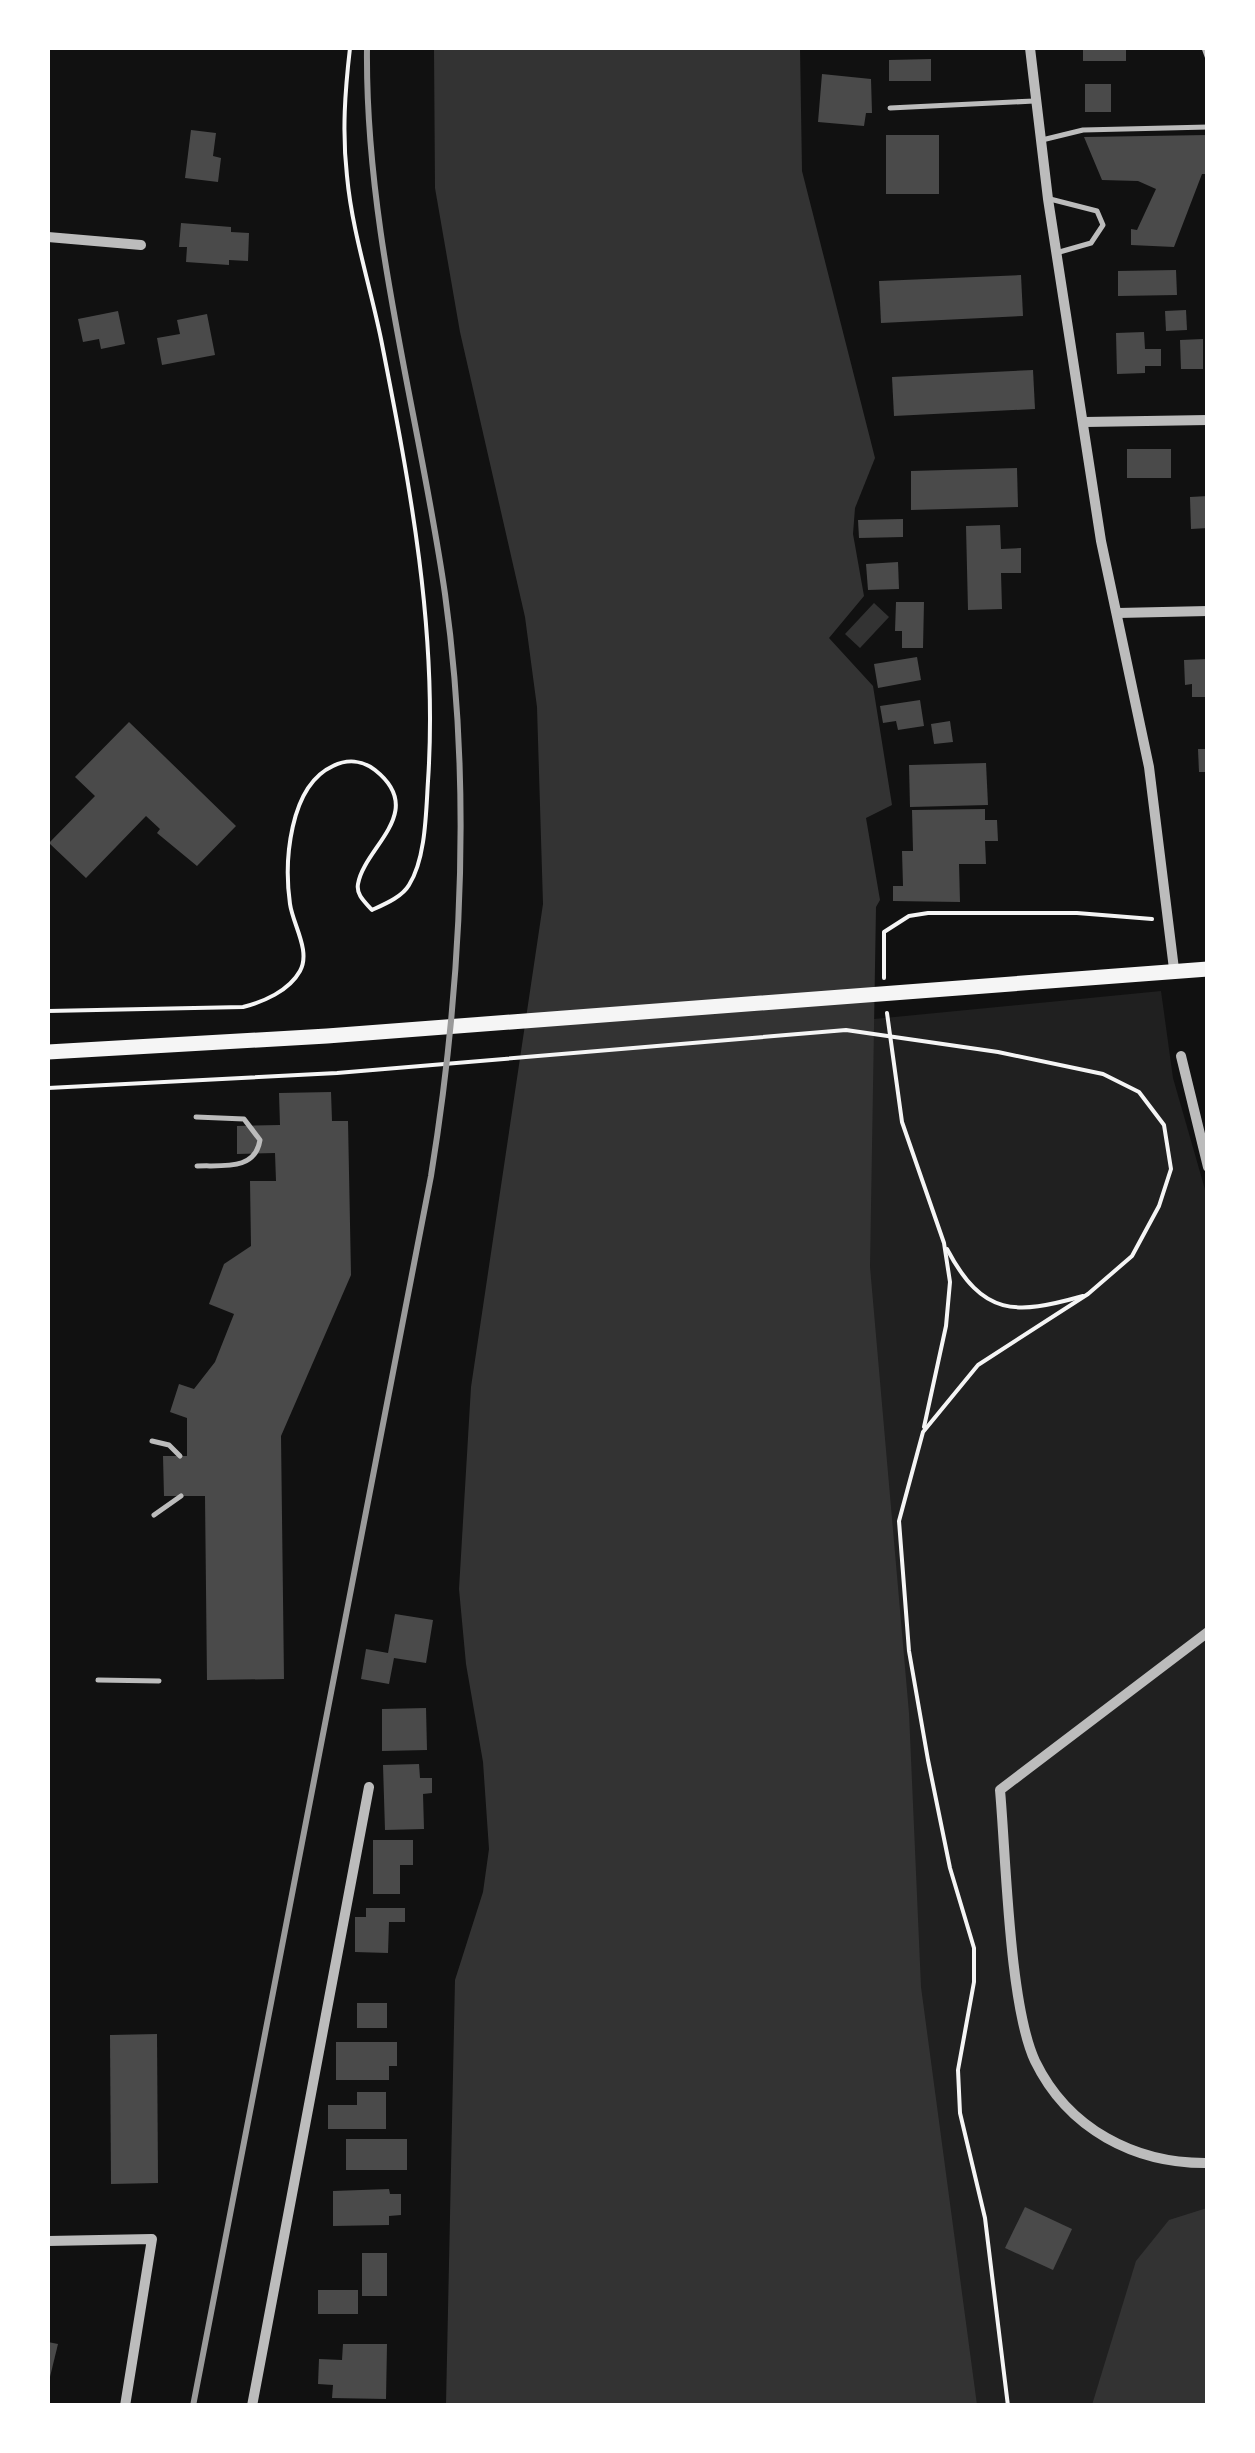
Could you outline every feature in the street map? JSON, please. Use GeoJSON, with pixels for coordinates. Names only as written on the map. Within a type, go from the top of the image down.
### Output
{"type":"FeatureCollection","features":[{"type":"Feature","properties":{"kind":"main road"},"geometry":{"type":"LineString","coordinates":[[48,1052],[327,1036],[1208,969]]}},
{"type":"Feature","properties":{"kind":"street"},"geometry":{"type":"LineString","coordinates":[[1030,48],[1034,101],[1101,541],[1149,767],[1174,969]]}},
{"type":"Feature","properties":{"kind":"street"},"geometry":{"type":"LineString","coordinates":[[48,236],[141,245]]}},
{"type":"Feature","properties":{"kind":"street"},"geometry":{"type":"LineString","coordinates":[[1085,422],[1208,420]]}},
{"type":"Feature","properties":{"kind":"street"},"geometry":{"type":"LineString","coordinates":[[1118,612],[1208,612]]}},
{"type":"Feature","properties":{"kind":"street"},"geometry":{"type":"LineString","coordinates":[[1181,1056],[1208,1167]]}},
{"type":"Feature","properties":{"kind":"street"},"geometry":{"type":"LineString","coordinates":[[1208,1632],[1000,1790],[1020,1993],[1034,2060],[1069,2112],[1124,2150],[1171,2164],[1208,2163]]}},
{"type":"Feature","properties":{"kind":"street"},"geometry":{"type":"LineString","coordinates":[[252,2406],[369,1787]]}},
{"type":"Feature","properties":{"kind":"street"},"geometry":{"type":"LineString","coordinates":[[48,2241],[152,2240],[124,2406]]}},
{"type":"Feature","properties":{"kind":"lane"},"geometry":{"type":"LineString","coordinates":[[1204,48],[1208,59]]}},
{"type":"Feature","properties":{"kind":"lane"},"geometry":{"type":"LineString","coordinates":[[890,108],[1034,101]]}},
{"type":"Feature","properties":{"kind":"lane"},"geometry":{"type":"LineString","coordinates":[[1040,140],[1083,130],[1208,127]]}},
{"type":"Feature","properties":{"kind":"lane"},"geometry":{"type":"LineString","coordinates":[[1048,198],[1090,208],[1102,220],[1098,239],[1056,253]]}},
{"type":"Feature","properties":{"kind":"lane"},"geometry":{"type":"LineString","coordinates":[[196,1117],[244,1119],[260,1140],[258,1154],[250,1162],[197,1166]]}},
{"type":"Feature","properties":{"kind":"lane"},"geometry":{"type":"LineString","coordinates":[[152,1441],[169,1445],[180,1456]]}},
{"type":"Feature","properties":{"kind":"lane"},"geometry":{"type":"LineString","coordinates":[[154,1516],[181,1496]]}},
{"type":"Feature","properties":{"kind":"lane"},"geometry":{"type":"LineString","coordinates":[[98,1680],[159,1681]]}},
{"type":"Feature","properties":{"kind":"path"},"geometry":{"type":"LineString","coordinates":[[48,1011],[243,1007],[262,1002],[288,984],[301,970],[304,952],[290,903],[293,829],[305,790],[328,768],[348,760],[370,766],[389,782],[396,807],[384,842],[358,883],[360,897],[372,910],[408,888],[416,870],[427,804],[433,704],[425,590],[404,454],[346,177],[343,107],[350,48]]}},
{"type":"Feature","properties":{"kind":"path"},"geometry":{"type":"LineString","coordinates":[[884,984],[884,932],[909,916],[1078,912],[1167,920]]}},
{"type":"Feature","properties":{"kind":"path"},"geometry":{"type":"LineString","coordinates":[[886,1002],[902,1122],[944,1243],[964,1282],[990,1301],[1032,1310],[1088,1294]]}},
{"type":"Feature","properties":{"kind":"path"},"geometry":{"type":"LineString","coordinates":[[48,1088],[338,1072],[846,1030],[998,1052],[1102,1074],[1139,1092],[1164,1125],[1171,1169],[1158,1206],[1132,1256],[1088,1294],[978,1365],[923,1432]]}},
{"type":"Feature","properties":{"kind":"path"},"geometry":{"type":"LineString","coordinates":[[944,1243],[950,1282],[946,1326],[899,1521],[902,1592],[928,1760],[950,1868],[974,1948],[974,1982],[958,2070],[960,2113],[985,2218],[1008,2406]]}},
{"type":"Feature","properties":{"kind":"shaded area"},"geometry":{"type":"Polygon","coordinates":[[[434,48],[800,48],[802,171],[875,458],[855,508],[853,534],[864,596],[829,638],[873,686],[892,805],[866,818],[880,900],[876,907],[870,1267],[909,1713],[921,1987],[977,2405],[446,2405],[455,1980],[483,1892],[489,1849],[483,1762],[466,1664],[459,1589],[471,1387],[543,904],[537,707],[525,617],[460,332],[435,188],[434,48]]]}},
{"type":"Feature","properties":{"kind":"shaded area"},"geometry":{"type":"Polygon","coordinates":[[[874,603],[889,617],[860,648],[845,634],[874,603]]]}},
{"type":"Feature","properties":{"kind":"shaded area"},"geometry":{"type":"Polygon","coordinates":[[[1161,991],[1173,1078],[1208,1200],[1207,2405],[974,2405],[916,1999],[870,1419],[864,1020],[1161,991]]]}},
{"type":"Feature","properties":{"kind":"shaded area"},"geometry":{"type":"Polygon","coordinates":[[[1207,2208],[1207,2405],[1092,2405],[1136,2261],[1169,2220],[1207,2208]]]}},
{"type":"Feature","properties":{"kind":"building"},"geometry":{"type":"Polygon","coordinates":[[[1083,48],[1126,48],[1126,61],[1083,61],[1083,48]]]}},
{"type":"Feature","properties":{"kind":"building"},"geometry":{"type":"Polygon","coordinates":[[[931,59],[931,81],[889,81],[889,60],[931,59]]]}},
{"type":"Feature","properties":{"kind":"building"},"geometry":{"type":"Polygon","coordinates":[[[822,74],[871,79],[872,113],[866,113],[864,126],[818,122],[822,74]]]}},
{"type":"Feature","properties":{"kind":"building"},"geometry":{"type":"Polygon","coordinates":[[[1085,84],[1111,84],[1111,112],[1085,112],[1085,84]]]}},
{"type":"Feature","properties":{"kind":"building"},"geometry":{"type":"Polygon","coordinates":[[[191,130],[216,133],[213,156],[221,158],[218,182],[185,178],[191,130]]]}},
{"type":"Feature","properties":{"kind":"building"},"geometry":{"type":"Polygon","coordinates":[[[886,135],[939,135],[939,194],[886,194],[886,135]]]}},
{"type":"Feature","properties":{"kind":"building"},"geometry":{"type":"Polygon","coordinates":[[[1208,135],[1208,174],[1202,174],[1174,247],[1131,245],[1131,229],[1137,230],[1156,189],[1138,181],[1102,180],[1084,137],[1208,135]]]}},
{"type":"Feature","properties":{"kind":"building"},"geometry":{"type":"Polygon","coordinates":[[[181,223],[231,227],[231,232],[249,233],[248,261],[229,260],[229,265],[186,262],[187,247],[179,247],[181,223]]]}},
{"type":"Feature","properties":{"kind":"building"},"geometry":{"type":"Polygon","coordinates":[[[1176,270],[1177,295],[1118,296],[1118,271],[1176,270]]]}},
{"type":"Feature","properties":{"kind":"building"},"geometry":{"type":"Polygon","coordinates":[[[1021,275],[1023,316],[881,323],[879,281],[1021,275]]]}},
{"type":"Feature","properties":{"kind":"building"},"geometry":{"type":"Polygon","coordinates":[[[1186,310],[1187,330],[1166,331],[1165,311],[1186,310]]]}},
{"type":"Feature","properties":{"kind":"building"},"geometry":{"type":"Polygon","coordinates":[[[118,311],[125,344],[101,349],[99,339],[83,342],[78,319],[118,311]]]}},
{"type":"Feature","properties":{"kind":"building"},"geometry":{"type":"Polygon","coordinates":[[[207,314],[215,355],[162,365],[157,338],[180,334],[177,320],[207,314]]]}},
{"type":"Feature","properties":{"kind":"building"},"geometry":{"type":"Polygon","coordinates":[[[1144,332],[1145,349],[1161,349],[1161,366],[1145,366],[1145,373],[1117,374],[1116,333],[1144,332]]]}},
{"type":"Feature","properties":{"kind":"building"},"geometry":{"type":"Polygon","coordinates":[[[1203,339],[1203,369],[1181,369],[1180,340],[1203,339]]]}},
{"type":"Feature","properties":{"kind":"building"},"geometry":{"type":"Polygon","coordinates":[[[1033,370],[1035,409],[894,416],[892,377],[1033,370]]]}},
{"type":"Feature","properties":{"kind":"building"},"geometry":{"type":"Polygon","coordinates":[[[1127,449],[1171,449],[1171,478],[1127,478],[1127,449]]]}},
{"type":"Feature","properties":{"kind":"building"},"geometry":{"type":"Polygon","coordinates":[[[1017,468],[1018,507],[911,510],[911,471],[1017,468]]]}},
{"type":"Feature","properties":{"kind":"building"},"geometry":{"type":"Polygon","coordinates":[[[1208,496],[1208,528],[1191,529],[1190,497],[1208,496]]]}},
{"type":"Feature","properties":{"kind":"building"},"geometry":{"type":"Polygon","coordinates":[[[903,519],[903,537],[859,538],[858,520],[903,519]]]}},
{"type":"Feature","properties":{"kind":"building"},"geometry":{"type":"Polygon","coordinates":[[[1000,525],[1001,549],[1021,548],[1021,573],[1001,573],[1002,609],[968,610],[966,526],[1000,525]]]}},
{"type":"Feature","properties":{"kind":"building"},"geometry":{"type":"Polygon","coordinates":[[[898,562],[899,589],[868,590],[866,564],[898,562]]]}},
{"type":"Feature","properties":{"kind":"building"},"geometry":{"type":"Polygon","coordinates":[[[896,602],[924,602],[923,648],[902,648],[902,631],[895,631],[896,602]]]}},
{"type":"Feature","properties":{"kind":"building"},"geometry":{"type":"Polygon","coordinates":[[[917,657],[921,680],[878,688],[874,664],[917,657]]]}},
{"type":"Feature","properties":{"kind":"building"},"geometry":{"type":"Polygon","coordinates":[[[1208,659],[1208,697],[1192,697],[1192,684],[1185,685],[1184,660],[1208,659]]]}},
{"type":"Feature","properties":{"kind":"building"},"geometry":{"type":"Polygon","coordinates":[[[920,700],[924,726],[898,730],[896,721],[883,723],[880,706],[920,700]]]}},
{"type":"Feature","properties":{"kind":"building"},"geometry":{"type":"Polygon","coordinates":[[[950,721],[953,742],[934,744],[931,724],[950,721]]]}},
{"type":"Feature","properties":{"kind":"building"},"geometry":{"type":"Polygon","coordinates":[[[129,722],[236,826],[197,866],[157,833],[160,829],[146,816],[86,878],[49,843],[95,796],[75,777],[129,722]]]}},
{"type":"Feature","properties":{"kind":"building"},"geometry":{"type":"Polygon","coordinates":[[[1198,749],[1208,749],[1208,772],[1199,772],[1198,749]]]}},
{"type":"Feature","properties":{"kind":"building"},"geometry":{"type":"Polygon","coordinates":[[[986,763],[988,805],[910,807],[909,765],[986,763]]]}},
{"type":"Feature","properties":{"kind":"building"},"geometry":{"type":"Polygon","coordinates":[[[985,809],[985,820],[997,820],[998,841],[985,841],[986,864],[959,864],[960,902],[893,901],[893,886],[903,886],[902,851],[913,851],[912,810],[985,809]]]}},
{"type":"Feature","properties":{"kind":"building"},"geometry":{"type":"Polygon","coordinates":[[[331,1092],[332,1121],[348,1121],[351,1275],[281,1436],[284,1679],[207,1680],[205,1496],[164,1496],[163,1456],[187,1456],[187,1418],[170,1412],[179,1384],[194,1389],[215,1362],[234,1314],[209,1304],[224,1264],[251,1246],[250,1181],[276,1181],[275,1153],[237,1154],[237,1126],[280,1125],[279,1093],[331,1092]]]}},
{"type":"Feature","properties":{"kind":"building"},"geometry":{"type":"Polygon","coordinates":[[[395,1614],[433,1620],[426,1663],[394,1658],[389,1684],[361,1679],[366,1649],[388,1653],[395,1614]]]}},
{"type":"Feature","properties":{"kind":"building"},"geometry":{"type":"Polygon","coordinates":[[[426,1708],[427,1750],[382,1751],[382,1709],[426,1708]]]}},
{"type":"Feature","properties":{"kind":"building"},"geometry":{"type":"Polygon","coordinates":[[[419,1764],[420,1778],[432,1778],[432,1793],[423,1794],[424,1829],[385,1830],[383,1765],[419,1764]]]}},
{"type":"Feature","properties":{"kind":"building"},"geometry":{"type":"Polygon","coordinates":[[[373,1840],[413,1840],[413,1865],[400,1865],[400,1894],[373,1894],[373,1840]]]}},
{"type":"Feature","properties":{"kind":"building"},"geometry":{"type":"Polygon","coordinates":[[[366,1908],[405,1908],[405,1922],[389,1922],[388,1953],[355,1952],[355,1917],[366,1917],[366,1908]]]}},
{"type":"Feature","properties":{"kind":"building"},"geometry":{"type":"Polygon","coordinates":[[[357,2003],[387,2003],[387,2028],[357,2028],[357,2003]]]}},
{"type":"Feature","properties":{"kind":"building"},"geometry":{"type":"Polygon","coordinates":[[[157,2034],[158,2183],[111,2184],[110,2035],[157,2034]]]}},
{"type":"Feature","properties":{"kind":"building"},"geometry":{"type":"Polygon","coordinates":[[[336,2042],[397,2042],[397,2066],[389,2066],[389,2080],[336,2080],[336,2042]]]}},
{"type":"Feature","properties":{"kind":"building"},"geometry":{"type":"Polygon","coordinates":[[[357,2092],[386,2092],[386,2129],[328,2129],[328,2105],[357,2105],[357,2092]]]}},
{"type":"Feature","properties":{"kind":"building"},"geometry":{"type":"Polygon","coordinates":[[[346,2139],[407,2139],[407,2170],[346,2170],[346,2139]]]}},
{"type":"Feature","properties":{"kind":"building"},"geometry":{"type":"Polygon","coordinates":[[[389,2189],[390,2194],[401,2194],[401,2215],[389,2216],[389,2225],[333,2226],[333,2191],[389,2189]]]}},
{"type":"Feature","properties":{"kind":"building"},"geometry":{"type":"Polygon","coordinates":[[[1025,2207],[1072,2229],[1053,2270],[1005,2248],[1025,2207]]]}},
{"type":"Feature","properties":{"kind":"building"},"geometry":{"type":"Polygon","coordinates":[[[362,2253],[387,2253],[387,2296],[362,2296],[362,2253]]]}},
{"type":"Feature","properties":{"kind":"building"},"geometry":{"type":"Polygon","coordinates":[[[318,2290],[358,2290],[358,2314],[318,2314],[318,2290]]]}},
{"type":"Feature","properties":{"kind":"building"},"geometry":{"type":"Polygon","coordinates":[[[48,2342],[58,2344],[49,2381],[48,2381],[48,2342]]]}},
{"type":"Feature","properties":{"kind":"building"},"geometry":{"type":"Polygon","coordinates":[[[343,2344],[387,2344],[386,2399],[332,2398],[333,2385],[318,2384],[319,2359],[342,2360],[343,2344]]]}},
{"type":"Feature","properties":{"kind":"railway"},"geometry":{"type":"LineString","coordinates":[[193,2406],[431,1176],[456,958],[461,812],[453,667],[434,526],[384,254],[369,117],[367,48]]}}]}
